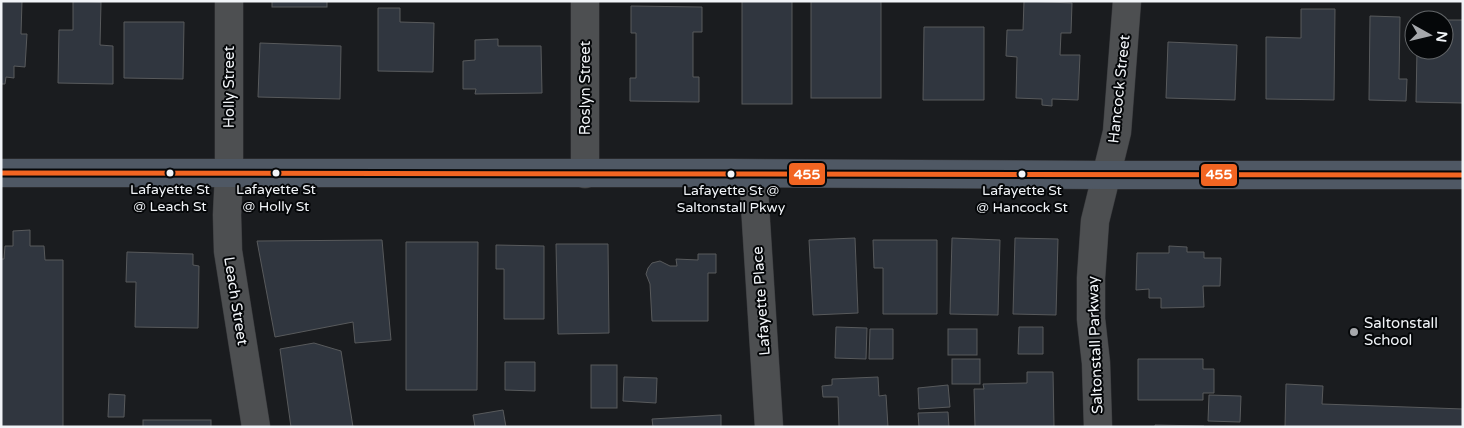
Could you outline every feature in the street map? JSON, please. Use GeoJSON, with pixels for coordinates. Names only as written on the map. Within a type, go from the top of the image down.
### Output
{"type":"FeatureCollection","features":[{"type":"Feature","properties":{"kind":"highway"},"geometry":{"type":"LineString","coordinates":[[1,173],[1463,175]]}},
{"type":"Feature","properties":{"kind":"street","name":"Holly Street"},"geometry":{"type":"LineString","coordinates":[[229,1],[229,174]]}},
{"type":"Feature","properties":{"kind":"street","name":"Roslyn Street"},"geometry":{"type":"LineString","coordinates":[[585,1],[585,174]]}},
{"type":"Feature","properties":{"kind":"street","name":"Hancock Street"},"geometry":{"type":"LineString","coordinates":[[1106,175],[1117,132],[1127,1]]}},
{"type":"Feature","properties":{"kind":"street","name":"Leach Street"},"geometry":{"type":"LineString","coordinates":[[229,174],[226,215],[228,251],[256,427]]}},
{"type":"Feature","properties":{"kind":"street","name":"Lafayette Place"},"geometry":{"type":"LineString","coordinates":[[753,174],[769,427]]}},
{"type":"Feature","properties":{"kind":"street","name":"Saltonstall Parkway"},"geometry":{"type":"LineString","coordinates":[[1098,427],[1096,363],[1091,319],[1091,278],[1095,221],[1106,175]]}},
{"type":"Feature","properties":{"kind":"building"},"geometry":{"type":"Polygon","coordinates":[[[1,1],[22,1],[21,34],[27,34],[25,67],[14,66],[14,78],[6,77],[5,84],[1,84],[1,1]]]}},
{"type":"Feature","properties":{"kind":"building"},"geometry":{"type":"Polygon","coordinates":[[[73,1],[101,2],[100,45],[113,46],[113,84],[58,83],[59,30],[73,30],[73,1]]]}},
{"type":"Feature","properties":{"kind":"building"},"geometry":{"type":"Polygon","coordinates":[[[272,1],[327,1],[327,7],[272,7],[272,1]]]}},
{"type":"Feature","properties":{"kind":"building"},"geometry":{"type":"Polygon","coordinates":[[[742,1],[792,1],[792,104],[742,104],[742,1]]]}},
{"type":"Feature","properties":{"kind":"building"},"geometry":{"type":"Polygon","coordinates":[[[811,1],[881,1],[881,98],[811,98],[811,1]]]}},
{"type":"Feature","properties":{"kind":"building"},"geometry":{"type":"Polygon","coordinates":[[[1024,1],[1072,3],[1071,33],[1061,33],[1060,55],[1080,55],[1078,100],[1052,99],[1052,106],[1042,105],[1042,99],[1016,98],[1017,57],[1006,56],[1007,30],[1023,30],[1024,1]]]}},
{"type":"Feature","properties":{"kind":"building"},"geometry":{"type":"Polygon","coordinates":[[[631,6],[702,7],[702,32],[693,32],[693,77],[699,77],[699,102],[630,101],[630,78],[636,78],[636,33],[631,33],[631,6]]]}},
{"type":"Feature","properties":{"kind":"building"},"geometry":{"type":"Polygon","coordinates":[[[378,8],[400,8],[400,22],[434,23],[433,72],[378,71],[378,8]]]}},
{"type":"Feature","properties":{"kind":"building"},"geometry":{"type":"Polygon","coordinates":[[[1301,9],[1335,9],[1334,100],[1266,99],[1266,37],[1301,38],[1301,9]]]}},
{"type":"Feature","properties":{"kind":"building"},"geometry":{"type":"Polygon","coordinates":[[[1370,16],[1400,17],[1399,79],[1407,79],[1406,101],[1369,100],[1370,16]]]}},
{"type":"Feature","properties":{"kind":"building"},"geometry":{"type":"Polygon","coordinates":[[[1454,20],[1463,20],[1463,103],[1416,102],[1417,60],[1454,60],[1454,20]]]}},
{"type":"Feature","properties":{"kind":"building"},"geometry":{"type":"Polygon","coordinates":[[[124,22],[184,22],[183,79],[124,78],[124,22]]]}},
{"type":"Feature","properties":{"kind":"building"},"geometry":{"type":"Polygon","coordinates":[[[924,27],[984,27],[984,100],[923,100],[924,27]]]}},
{"type":"Feature","properties":{"kind":"building"},"geometry":{"type":"Polygon","coordinates":[[[498,39],[498,46],[541,46],[542,93],[475,94],[476,89],[463,89],[463,61],[475,60],[475,40],[498,39]]]}},
{"type":"Feature","properties":{"kind":"building"},"geometry":{"type":"Polygon","coordinates":[[[1168,42],[1237,45],[1235,100],[1166,98],[1168,42]]]}},
{"type":"Feature","properties":{"kind":"building"},"geometry":{"type":"Polygon","coordinates":[[[260,43],[341,46],[340,99],[258,97],[260,43]]]}},
{"type":"Feature","properties":{"kind":"building"},"geometry":{"type":"Polygon","coordinates":[[[30,230],[30,246],[44,246],[45,260],[63,260],[63,427],[1,427],[1,259],[4,259],[5,246],[13,246],[13,231],[30,230]]]}},
{"type":"Feature","properties":{"kind":"building"},"geometry":{"type":"Polygon","coordinates":[[[855,238],[858,313],[813,315],[809,240],[855,238]]]}},
{"type":"Feature","properties":{"kind":"building"},"geometry":{"type":"Polygon","coordinates":[[[952,238],[1000,240],[998,315],[950,314],[952,238]]]}},
{"type":"Feature","properties":{"kind":"building"},"geometry":{"type":"Polygon","coordinates":[[[1015,238],[1058,239],[1056,315],[1013,314],[1015,238]]]}},
{"type":"Feature","properties":{"kind":"building"},"geometry":{"type":"Polygon","coordinates":[[[382,240],[391,340],[355,343],[353,322],[275,337],[257,241],[382,240]]]}},
{"type":"Feature","properties":{"kind":"building"},"geometry":{"type":"Polygon","coordinates":[[[873,240],[937,240],[937,314],[883,314],[883,268],[874,268],[873,240]]]}},
{"type":"Feature","properties":{"kind":"building"},"geometry":{"type":"Polygon","coordinates":[[[406,242],[478,242],[477,390],[406,390],[406,242]]]}},
{"type":"Feature","properties":{"kind":"building"},"geometry":{"type":"Polygon","coordinates":[[[556,244],[608,244],[609,333],[558,334],[556,244]]]}},
{"type":"Feature","properties":{"kind":"building"},"geometry":{"type":"Polygon","coordinates":[[[496,245],[544,246],[544,319],[504,319],[504,269],[496,269],[496,245]]]}},
{"type":"Feature","properties":{"kind":"building"},"geometry":{"type":"Polygon","coordinates":[[[1169,246],[1187,247],[1187,252],[1204,252],[1204,258],[1221,258],[1220,286],[1203,286],[1204,307],[1161,308],[1161,298],[1149,298],[1149,289],[1136,290],[1137,253],[1169,253],[1169,246]]]}},
{"type":"Feature","properties":{"kind":"building"},"geometry":{"type":"Polygon","coordinates":[[[127,252],[193,254],[193,265],[199,266],[198,328],[135,327],[136,282],[126,282],[127,252]]]}},
{"type":"Feature","properties":{"kind":"building"},"geometry":{"type":"Polygon","coordinates":[[[698,254],[716,254],[716,273],[708,273],[708,321],[652,321],[650,284],[646,274],[648,268],[652,263],[660,261],[670,266],[677,266],[676,259],[698,260],[698,254]]]}},
{"type":"Feature","properties":{"kind":"building"},"geometry":{"type":"Polygon","coordinates":[[[836,327],[867,328],[866,359],[835,358],[836,327]]]}},
{"type":"Feature","properties":{"kind":"building"},"geometry":{"type":"Polygon","coordinates":[[[1019,327],[1043,327],[1043,354],[1018,354],[1019,327]]]}},
{"type":"Feature","properties":{"kind":"building"},"geometry":{"type":"Polygon","coordinates":[[[870,329],[893,329],[893,359],[869,359],[870,329]]]}},
{"type":"Feature","properties":{"kind":"building"},"geometry":{"type":"Polygon","coordinates":[[[948,329],[977,329],[977,355],[948,355],[948,329]]]}},
{"type":"Feature","properties":{"kind":"building"},"geometry":{"type":"Polygon","coordinates":[[[314,343],[341,351],[353,427],[291,427],[280,349],[314,343]]]}},
{"type":"Feature","properties":{"kind":"building"},"geometry":{"type":"Polygon","coordinates":[[[952,359],[980,359],[980,384],[952,384],[952,359]]]}},
{"type":"Feature","properties":{"kind":"building"},"geometry":{"type":"Polygon","coordinates":[[[1138,359],[1203,359],[1203,369],[1214,369],[1214,393],[1203,393],[1203,400],[1138,400],[1138,359]]]}},
{"type":"Feature","properties":{"kind":"building"},"geometry":{"type":"Polygon","coordinates":[[[505,362],[535,362],[535,391],[505,390],[505,362]]]}},
{"type":"Feature","properties":{"kind":"building"},"geometry":{"type":"Polygon","coordinates":[[[591,365],[617,365],[617,408],[591,408],[591,365]]]}},
{"type":"Feature","properties":{"kind":"building"},"geometry":{"type":"Polygon","coordinates":[[[1027,372],[1053,372],[1054,427],[975,427],[974,389],[984,389],[983,384],[1027,383],[1027,372]]]}},
{"type":"Feature","properties":{"kind":"building"},"geometry":{"type":"Polygon","coordinates":[[[624,377],[657,378],[656,403],[623,401],[624,377]]]}},
{"type":"Feature","properties":{"kind":"building"},"geometry":{"type":"Polygon","coordinates":[[[878,377],[879,396],[886,395],[888,427],[839,427],[838,397],[823,397],[822,386],[832,385],[832,379],[878,377]]]}},
{"type":"Feature","properties":{"kind":"building"},"geometry":{"type":"Polygon","coordinates":[[[1286,384],[1323,386],[1322,404],[1463,409],[1463,427],[1285,427],[1286,384]]]}},
{"type":"Feature","properties":{"kind":"building"},"geometry":{"type":"Polygon","coordinates":[[[948,385],[950,407],[919,409],[918,388],[948,385]]]}},
{"type":"Feature","properties":{"kind":"building"},"geometry":{"type":"Polygon","coordinates":[[[109,394],[125,395],[124,417],[108,417],[109,394]]]}},
{"type":"Feature","properties":{"kind":"building"},"geometry":{"type":"Polygon","coordinates":[[[1209,395],[1241,396],[1240,422],[1208,421],[1209,395]]]}},
{"type":"Feature","properties":{"kind":"building"},"geometry":{"type":"Polygon","coordinates":[[[503,410],[506,427],[475,427],[473,415],[503,410]]]}},
{"type":"Feature","properties":{"kind":"building"},"geometry":{"type":"Polygon","coordinates":[[[948,412],[949,427],[919,427],[918,413],[948,412]]]}},
{"type":"Feature","properties":{"kind":"building"},"geometry":{"type":"Polygon","coordinates":[[[721,415],[721,427],[653,427],[652,419],[721,415]]]}},
{"type":"Feature","properties":{"kind":"building"},"geometry":{"type":"Polygon","coordinates":[[[143,420],[211,420],[211,427],[143,427],[143,420]]]}},
{"type":"Feature","properties":{"kind":"building"},"geometry":{"type":"Polygon","coordinates":[[[1155,425],[1204,426],[1204,427],[1155,427],[1155,425]]]}},
{"type":"Feature","properties":{"kind":"transit line","name":"455"},"geometry":{"type":"LineString","coordinates":[[1,173],[1463,175]]}},
{"type":"Feature","properties":{"kind":"place","name":"Lafayette St @ Leach St"},"geometry":{"type":"Point","coordinates":[170,173]}},
{"type":"Feature","properties":{"kind":"place","name":"Lafayette St @ Holly St"},"geometry":{"type":"Point","coordinates":[276,173]}},
{"type":"Feature","properties":{"kind":"place","name":"Lafayette St @ Saltonstall Pkwy"},"geometry":{"type":"Point","coordinates":[731,174]}},
{"type":"Feature","properties":{"kind":"place","name":"Lafayette St @ Hancock St"},"geometry":{"type":"Point","coordinates":[1022,174]}},
{"type":"Feature","properties":{"kind":"place","name":"Saltonstall School"},"geometry":{"type":"Point","coordinates":[1354,332]}}]}
